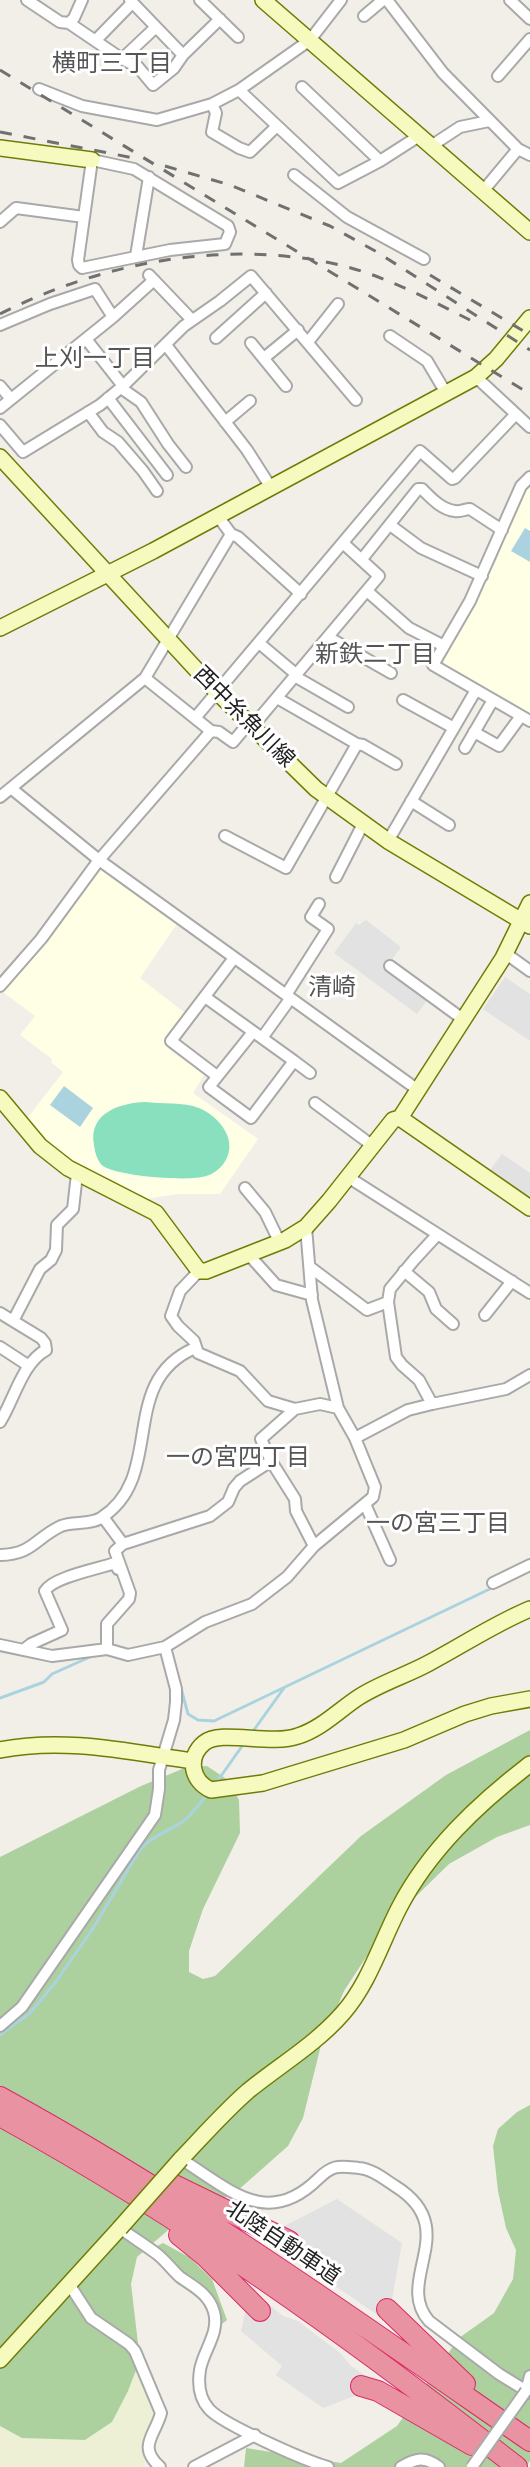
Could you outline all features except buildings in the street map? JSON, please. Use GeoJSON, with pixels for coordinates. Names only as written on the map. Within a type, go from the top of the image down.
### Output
{"type":"FeatureCollection","features":[{"type":"Feature","properties":{"kind":"highway","name":"北陸自動車道"},"geometry":{"type":"LineString","coordinates":[[0,2097],[58,2128],[188,2208],[530,2441]]}},
{"type":"Feature","properties":{"kind":"highway","name":"北陸自動車道"},"geometry":{"type":"LineString","coordinates":[[0,2117],[160,2209],[268,2282],[517,2467]]}},
{"type":"Feature","properties":{"kind":"highway"},"geometry":{"type":"LineString","coordinates":[[0,2117],[120,2193],[177,2234],[206,2257],[260,2311]]}},
{"type":"Feature","properties":{"kind":"highway"},"geometry":{"type":"LineString","coordinates":[[58,2128],[289,2241]]}},
{"type":"Feature","properties":{"kind":"highway"},"geometry":{"type":"LineString","coordinates":[[387,2309],[459,2379],[530,2435]]}},
{"type":"Feature","properties":{"kind":"highway"},"geometry":{"type":"LineString","coordinates":[[361,2386],[378,2391],[507,2467]]}},
{"type":"Feature","properties":{"kind":"street"},"geometry":{"type":"LineString","coordinates":[[27,0],[60,22],[69,23],[138,68],[153,85],[174,68],[183,55],[219,19]]}},
{"type":"Feature","properties":{"kind":"street"},"geometry":{"type":"LineString","coordinates":[[69,23],[74,18],[82,0]]}},
{"type":"Feature","properties":{"kind":"street"},"geometry":{"type":"LineString","coordinates":[[200,0],[238,36]]}},
{"type":"Feature","properties":{"kind":"street"},"geometry":{"type":"LineString","coordinates":[[264,0],[530,232]]}},
{"type":"Feature","properties":{"kind":"street"},"geometry":{"type":"LineString","coordinates":[[39,88],[82,106],[157,120],[212,104],[239,90],[310,40],[340,0]]}},
{"type":"Feature","properties":{"kind":"street"},"geometry":{"type":"LineString","coordinates":[[364,16],[385,0],[443,74],[489,122],[518,149],[530,155]]}},
{"type":"Feature","properties":{"kind":"street"},"geometry":{"type":"LineString","coordinates":[[510,0],[530,19]]}},
{"type":"Feature","properties":{"kind":"street"},"geometry":{"type":"LineString","coordinates":[[96,40],[131,1],[183,55]]}},
{"type":"Feature","properties":{"kind":"street"},"geometry":{"type":"LineString","coordinates":[[122,59],[156,27]]}},
{"type":"Feature","properties":{"kind":"street"},"geometry":{"type":"LineString","coordinates":[[498,76],[530,39]]}},
{"type":"Feature","properties":{"kind":"street"},"geometry":{"type":"LineString","coordinates":[[302,87],[380,161]]}},
{"type":"Feature","properties":{"kind":"street"},"geometry":{"type":"LineString","coordinates":[[239,90],[338,183]]}},
{"type":"Feature","properties":{"kind":"street"},"geometry":{"type":"LineString","coordinates":[[212,104],[216,113],[212,132],[238,148],[250,152],[277,126]]}},
{"type":"Feature","properties":{"kind":"street"},"geometry":{"type":"LineString","coordinates":[[431,146],[460,127],[489,122]]}},
{"type":"Feature","properties":{"kind":"street"},"geometry":{"type":"LineString","coordinates":[[322,196],[338,183],[380,161],[419,136]]}},
{"type":"Feature","properties":{"kind":"street"},"geometry":{"type":"LineString","coordinates":[[0,148],[92,160],[134,169],[228,226],[230,232],[225,244],[170,250],[82,268],[78,260],[92,160]]}},
{"type":"Feature","properties":{"kind":"street"},"geometry":{"type":"LineString","coordinates":[[483,191],[518,149]]}},
{"type":"Feature","properties":{"kind":"street"},"geometry":{"type":"LineString","coordinates":[[294,176],[347,217],[424,259]]}},
{"type":"Feature","properties":{"kind":"street"},"geometry":{"type":"LineString","coordinates":[[136,256],[149,177]]}},
{"type":"Feature","properties":{"kind":"street"},"geometry":{"type":"LineString","coordinates":[[0,222],[16,208],[84,217]]}},
{"type":"Feature","properties":{"kind":"street"},"geometry":{"type":"LineString","coordinates":[[0,425],[23,452],[108,398],[192,320],[251,276],[356,400]]}},
{"type":"Feature","properties":{"kind":"street"},"geometry":{"type":"LineString","coordinates":[[0,408],[112,317],[151,277],[192,320]]}},
{"type":"Feature","properties":{"kind":"street"},"geometry":{"type":"LineString","coordinates":[[0,325],[50,304],[95,289],[112,317]]}},
{"type":"Feature","properties":{"kind":"street"},"geometry":{"type":"LineString","coordinates":[[216,338],[266,293]]}},
{"type":"Feature","properties":{"kind":"street"},"geometry":{"type":"LineString","coordinates":[[308,342],[338,304]]}},
{"type":"Feature","properties":{"kind":"street"},"geometry":{"type":"LineString","coordinates":[[0,628],[153,551],[476,377],[496,359],[530,318]]}},
{"type":"Feature","properties":{"kind":"street"},"geometry":{"type":"LineString","coordinates":[[264,358],[298,330]]}},
{"type":"Feature","properties":{"kind":"street"},"geometry":{"type":"LineString","coordinates":[[390,336],[427,361],[446,393]]}},
{"type":"Feature","properties":{"kind":"street"},"geometry":{"type":"LineString","coordinates":[[86,339],[122,387],[141,402],[186,467]]}},
{"type":"Feature","properties":{"kind":"street"},"geometry":{"type":"LineString","coordinates":[[251,343],[286,386]]}},
{"type":"Feature","properties":{"kind":"street"},"geometry":{"type":"LineString","coordinates":[[166,345],[270,486]]}},
{"type":"Feature","properties":{"kind":"street"},"geometry":{"type":"LineString","coordinates":[[476,377],[530,427]]}},
{"type":"Feature","properties":{"kind":"street"},"geometry":{"type":"LineString","coordinates":[[0,386],[11,399]]}},
{"type":"Feature","properties":{"kind":"street"},"geometry":{"type":"LineString","coordinates":[[108,398],[168,475]]}},
{"type":"Feature","properties":{"kind":"street"},"geometry":{"type":"LineString","coordinates":[[225,422],[250,401]]}},
{"type":"Feature","properties":{"kind":"street"},"geometry":{"type":"LineString","coordinates":[[88,412],[104,432],[118,442],[157,491]]}},
{"type":"Feature","properties":{"kind":"street"},"geometry":{"type":"LineString","coordinates":[[195,718],[420,451],[452,478],[455,478],[515,415]]}},
{"type":"Feature","properties":{"kind":"street","name":"西中糸魚川線"},"geometry":{"type":"LineString","coordinates":[[0,457],[216,691],[250,726],[326,796],[388,840],[525,923]]}},
{"type":"Feature","properties":{"kind":"street"},"geometry":{"type":"LineString","coordinates":[[474,732],[499,746],[525,718],[433,665],[482,576],[521,486],[530,477]]}},
{"type":"Feature","properties":{"kind":"street"},"geometry":{"type":"LineString","coordinates":[[362,559],[418,489],[422,489],[447,509],[454,511],[470,509],[502,530]]}},
{"type":"Feature","properties":{"kind":"street"},"geometry":{"type":"LineString","coordinates":[[217,515],[231,534],[238,537],[301,594]]}},
{"type":"Feature","properties":{"kind":"street"},"geometry":{"type":"LineString","coordinates":[[390,525],[421,548],[482,576]]}},
{"type":"Feature","properties":{"kind":"street"},"geometry":{"type":"LineString","coordinates":[[0,797],[145,678],[231,534]]}},
{"type":"Feature","properties":{"kind":"street"},"geometry":{"type":"LineString","coordinates":[[145,678],[211,731],[219,732],[233,742],[297,676],[379,576],[342,543]]}},
{"type":"Feature","properties":{"kind":"street"},"geometry":{"type":"LineString","coordinates":[[367,591],[409,628],[444,646]]}},
{"type":"Feature","properties":{"kind":"street"},"geometry":{"type":"LineString","coordinates":[[328,637],[391,673]]}},
{"type":"Feature","properties":{"kind":"street"},"geometry":{"type":"LineString","coordinates":[[259,643],[297,676],[348,707]]}},
{"type":"Feature","properties":{"kind":"street"},"geometry":{"type":"LineString","coordinates":[[388,840],[476,690]]}},
{"type":"Feature","properties":{"kind":"street"},"geometry":{"type":"LineString","coordinates":[[277,698],[396,764]]}},
{"type":"Feature","properties":{"kind":"street"},"geometry":{"type":"LineString","coordinates":[[403,700],[454,728]]}},
{"type":"Feature","properties":{"kind":"street"},"geometry":{"type":"LineString","coordinates":[[465,748],[493,700]]}},
{"type":"Feature","properties":{"kind":"street"},"geometry":{"type":"LineString","coordinates":[[3,978],[41,939],[99,860],[211,731]]}},
{"type":"Feature","properties":{"kind":"street"},"geometry":{"type":"LineString","coordinates":[[225,836],[286,868],[357,744]]}},
{"type":"Feature","properties":{"kind":"street"},"geometry":{"type":"LineString","coordinates":[[12,789],[99,860],[418,1090]]}},
{"type":"Feature","properties":{"kind":"street"},"geometry":{"type":"LineString","coordinates":[[411,801],[449,825]]}},
{"type":"Feature","properties":{"kind":"street"},"geometry":{"type":"LineString","coordinates":[[336,877],[363,824]]}},
{"type":"Feature","properties":{"kind":"street"},"geometry":{"type":"LineString","coordinates":[[338,1408],[320,1404],[294,1409],[268,1401],[240,1371],[203,1356],[195,1348],[194,1341],[171,1316],[180,1291],[199,1271],[206,1271],[280,1243],[306,1227],[393,1120],[400,1118],[525,923],[530,903]]}},
{"type":"Feature","properties":{"kind":"street"},"geometry":{"type":"LineString","coordinates":[[294,1061],[251,1118],[209,1087],[288,997],[328,929],[311,917],[319,904]]}},
{"type":"Feature","properties":{"kind":"street"},"geometry":{"type":"LineString","coordinates":[[505,953],[530,971]]}},
{"type":"Feature","properties":{"kind":"street"},"geometry":{"type":"LineString","coordinates":[[217,1076],[171,1041],[234,958]]}},
{"type":"Feature","properties":{"kind":"street"},"geometry":{"type":"LineString","coordinates":[[390,966],[464,1020]]}},
{"type":"Feature","properties":{"kind":"street"},"geometry":{"type":"LineString","coordinates":[[205,997],[310,1073]]}},
{"type":"Feature","properties":{"kind":"street"},"geometry":{"type":"LineString","coordinates":[[0,1098],[40,1146],[77,1174],[156,1213],[199,1271]]}},
{"type":"Feature","properties":{"kind":"street"},"geometry":{"type":"LineString","coordinates":[[315,1102],[373,1146]]}},
{"type":"Feature","properties":{"kind":"street"},"geometry":{"type":"LineString","coordinates":[[400,1118],[530,1208]]}},
{"type":"Feature","properties":{"kind":"street"},"geometry":{"type":"LineString","coordinates":[[13,1321],[40,1269],[51,1260],[56,1250],[57,1225],[73,1209],[77,1174]]}},
{"type":"Feature","properties":{"kind":"street"},"geometry":{"type":"LineString","coordinates":[[348,1177],[530,1293]]}},
{"type":"Feature","properties":{"kind":"street"},"geometry":{"type":"LineString","coordinates":[[245,1188],[265,1212],[280,1243]]}},
{"type":"Feature","properties":{"kind":"street"},"geometry":{"type":"LineString","coordinates":[[0,1645],[52,1656],[107,1649],[128,1655],[165,1647],[206,1622],[252,1604],[287,1577],[314,1546],[373,1497],[375,1487],[355,1438],[338,1408],[312,1295],[306,1227]]}},
{"type":"Feature","properties":{"kind":"street"},"geometry":{"type":"LineString","coordinates":[[432,1404],[419,1380],[396,1357],[388,1302],[390,1289],[437,1235]]}},
{"type":"Feature","properties":{"kind":"street"},"geometry":{"type":"LineString","coordinates":[[249,1255],[276,1285],[312,1295]]}},
{"type":"Feature","properties":{"kind":"street"},"geometry":{"type":"LineString","coordinates":[[310,1267],[367,1310],[388,1302]]}},
{"type":"Feature","properties":{"kind":"street"},"geometry":{"type":"LineString","coordinates":[[405,1271],[429,1292],[436,1308],[453,1324]]}},
{"type":"Feature","properties":{"kind":"street"},"geometry":{"type":"LineString","coordinates":[[485,1315],[512,1281]]}},
{"type":"Feature","properties":{"kind":"street"},"geometry":{"type":"LineString","coordinates":[[0,1313],[45,1343],[46,1350],[36,1355],[0,1422]]}},
{"type":"Feature","properties":{"kind":"street"},"geometry":{"type":"LineString","coordinates":[[0,1347],[29,1366]]}},
{"type":"Feature","properties":{"kind":"street"},"geometry":{"type":"LineString","coordinates":[[0,1555],[25,1551],[48,1533],[64,1525],[103,1517],[120,1501],[138,1466],[148,1401],[154,1385],[169,1364],[195,1348]]}},
{"type":"Feature","properties":{"kind":"street"},"geometry":{"type":"LineString","coordinates":[[355,1438],[408,1410],[507,1389],[530,1375]]}},
{"type":"Feature","properties":{"kind":"street"},"geometry":{"type":"LineString","coordinates":[[294,1409],[261,1439],[271,1461],[295,1499],[296,1511],[314,1546]]}},
{"type":"Feature","properties":{"kind":"street"},"geometry":{"type":"LineString","coordinates":[[107,1649],[107,1624],[129,1599],[130,1593],[115,1551],[123,1544],[210,1516],[228,1502],[240,1481],[271,1461]]}},
{"type":"Feature","properties":{"kind":"street"},"geometry":{"type":"LineString","coordinates":[[365,1504],[390,1560]]}},
{"type":"Feature","properties":{"kind":"street"},"geometry":{"type":"LineString","coordinates":[[103,1517],[123,1544]]}},
{"type":"Feature","properties":{"kind":"street"},"geometry":{"type":"LineString","coordinates":[[23,1650],[62,1630],[45,1591],[49,1585],[70,1576],[115,1563],[121,1569]]}},
{"type":"Feature","properties":{"kind":"street"},"geometry":{"type":"LineString","coordinates":[[493,1583],[530,1565]]}},
{"type":"Feature","properties":{"kind":"street"},"geometry":{"type":"LineString","coordinates":[[530,1610],[490,1627],[431,1662],[360,1696],[312,1731],[296,1737],[270,1741],[214,1737],[200,1747],[193,1761],[194,1774],[198,1781],[211,1790],[255,1785],[404,1740],[465,1714],[491,1706],[530,1699]]}},
{"type":"Feature","properties":{"kind":"street"},"geometry":{"type":"LineString","coordinates":[[0,2026],[22,2007],[155,1815],[159,1770],[174,1720],[176,1702],[176,1689],[165,1647]]}},
{"type":"Feature","properties":{"kind":"street"},"geometry":{"type":"LineString","coordinates":[[0,1750],[40,1744],[64,1744],[193,1761]]}},
{"type":"Feature","properties":{"kind":"street"},"geometry":{"type":"LineString","coordinates":[[0,2360],[230,2107],[317,2038],[344,2012],[364,1982],[400,1907],[432,1857],[468,1817],[530,1764]]}},
{"type":"Feature","properties":{"kind":"street"},"geometry":{"type":"LineString","coordinates":[[181,2159],[227,2188],[261,2204],[288,2201],[299,2195],[326,2170],[336,2166],[367,2169],[406,2193],[417,2202],[426,2223],[428,2235],[419,2284],[421,2312],[429,2321],[498,2374],[528,2392]]}},
{"type":"Feature","properties":{"kind":"street"},"geometry":{"type":"LineString","coordinates":[[120,2228],[157,2254],[179,2276],[208,2298],[216,2326],[201,2368],[199,2384],[202,2399],[209,2410],[228,2423],[328,2467]]}},
{"type":"Feature","properties":{"kind":"street"},"geometry":{"type":"LineString","coordinates":[[69,2284],[91,2318],[129,2344],[135,2351],[161,2413],[159,2422],[149,2438],[148,2447],[150,2455],[160,2467]]}},
{"type":"Feature","properties":{"kind":"street"},"geometry":{"type":"LineString","coordinates":[[472,2467],[528,2392],[530,2376]]}},
{"type":"Feature","properties":{"kind":"street"},"geometry":{"type":"LineString","coordinates":[[194,2467],[255,2435]]}},
{"type":"Feature","properties":{"kind":"street"},"geometry":{"type":"LineString","coordinates":[[401,2467],[417,2458],[425,2459],[440,2467]]}},
{"type":"Feature","properties":{"kind":"shaded area"},"geometry":{"type":"Polygon","coordinates":[[[530,482],[530,716],[447,668],[440,656],[495,563],[525,488],[530,482]]]}},
{"type":"Feature","properties":{"kind":"shaded area"},"geometry":{"type":"Polygon","coordinates":[[[103,867],[179,921],[140,978],[189,1016],[167,1048],[204,1075],[193,1093],[258,1139],[220,1194],[178,1194],[145,1199],[58,1156],[26,1120],[63,1072],[51,1062],[52,1059],[20,1035],[35,1016],[3,992],[95,870],[103,867]]]}},
{"type":"Feature","properties":{"kind":"shaded area"},"geometry":{"type":"Polygon","coordinates":[[[366,920],[401,947],[386,968],[428,999],[417,1014],[334,953],[356,923],[359,925],[366,920]]]}},
{"type":"Feature","properties":{"kind":"shaded area"},"geometry":{"type":"Polygon","coordinates":[[[505,977],[530,994],[530,1041],[483,1009],[505,977]]]}},
{"type":"Feature","properties":{"kind":"shaded area"},"geometry":{"type":"Polygon","coordinates":[[[502,1154],[530,1173],[530,1198],[490,1170],[502,1154]]]}},
{"type":"Feature","properties":{"kind":"shaded area"},"geometry":{"type":"Polygon","coordinates":[[[337,2199],[402,2243],[388,2322],[263,2237],[337,2199]]]}},
{"type":"Feature","properties":{"kind":"shaded area"},"geometry":{"type":"Polygon","coordinates":[[[250,2289],[283,2316],[298,2321],[340,2353],[351,2366],[381,2386],[323,2408],[276,2375],[282,2366],[241,2331],[250,2289]]]}},
{"type":"Feature","properties":{"kind":"shaded area"},"geometry":{"type":"Polygon","coordinates":[[[128,2356],[159,2412],[143,2467],[0,2467],[0,2408],[128,2356]]]}},
{"type":"Feature","properties":{"kind":"green space"},"geometry":{"type":"Polygon","coordinates":[[[145,1102],[193,1106],[214,1117],[228,1138],[228,1155],[223,1165],[216,1171],[198,1178],[137,1175],[122,1173],[103,1166],[94,1148],[93,1134],[96,1125],[108,1112],[116,1108],[145,1102]]]}},
{"type":"Feature","properties":{"kind":"green space"},"geometry":{"type":"Polygon","coordinates":[[[530,1730],[530,1825],[497,1837],[449,1864],[403,1909],[372,1948],[344,1991],[321,2045],[303,2118],[288,2146],[236,2192],[174,2225],[137,2257],[131,2284],[140,2360],[128,2391],[112,2422],[85,2440],[22,2438],[0,2426],[0,1857],[141,1786],[187,1767],[207,1766],[228,1780],[239,1800],[240,1833],[203,1909],[189,1951],[189,1972],[203,1979],[215,1976],[361,1836],[446,1775],[530,1730]]]}},
{"type":"Feature","properties":{"kind":"green space"},"geometry":{"type":"Polygon","coordinates":[[[530,2105],[530,2461],[526,2467],[244,2467],[246,2448],[341,2463],[397,2426],[459,2338],[494,2313],[513,2279],[516,2250],[506,2228],[498,2191],[493,2146],[498,2129],[517,2112],[530,2105]]]}},
{"type":"Feature","properties":{"kind":"green space"},"geometry":{"type":"Polygon","coordinates":[[[163,2243],[189,2257],[212,2279],[227,2320],[222,2324],[209,2294],[201,2284],[167,2259],[157,2246],[163,2243]]]}},
{"type":"Feature","properties":{"kind":"water"},"geometry":{"type":"Polygon","coordinates":[[[525,528],[530,531],[530,562],[511,551],[525,528]]]}},
{"type":"Feature","properties":{"kind":"water"},"geometry":{"type":"Polygon","coordinates":[[[64,1086],[93,1108],[80,1127],[50,1105],[64,1086]]]}},
{"type":"Feature","properties":{"kind":"waterway"},"geometry":{"type":"LineString","coordinates":[[177,1673],[188,1714],[198,1720],[214,1721],[496,1586]]}},
{"type":"Feature","properties":{"kind":"waterway"},"geometry":{"type":"LineString","coordinates":[[0,1698],[44,1682],[52,1674],[92,1656]]}},
{"type":"Feature","properties":{"kind":"waterway"},"geometry":{"type":"LineString","coordinates":[[251,1734],[284,1688]]}},
{"type":"Feature","properties":{"kind":"waterway"},"geometry":{"type":"LineString","coordinates":[[216,1783],[245,1742]]}},
{"type":"Feature","properties":{"kind":"waterway"},"geometry":{"type":"LineString","coordinates":[[0,2035],[30,2013],[55,1983],[92,1930],[141,1848],[150,1840],[186,1819],[208,1793]]}},
{"type":"Feature","properties":{"kind":"railway"},"geometry":{"type":"LineString","coordinates":[[0,70],[530,394]]}},
{"type":"Feature","properties":{"kind":"railway"},"geometry":{"type":"LineString","coordinates":[[0,132],[139,159]]}},
{"type":"Feature","properties":{"kind":"railway"},"geometry":{"type":"LineString","coordinates":[[165,166],[230,185],[330,226],[377,252],[530,350]]}},
{"type":"Feature","properties":{"kind":"railway"},"geometry":{"type":"LineString","coordinates":[[0,314],[38,296],[119,269],[161,261],[247,254],[289,256],[349,267],[402,287],[470,320]]}},
{"type":"Feature","properties":{"kind":"railway"},"geometry":{"type":"LineString","coordinates":[[430,275],[530,335]]}},
{"type":"Feature","properties":{"kind":"district","name":"横町三丁目"},"geometry":{"type":"Point","coordinates":[112,64]}},
{"type":"Feature","properties":{"kind":"district","name":"上刈一丁目"},"geometry":{"type":"Point","coordinates":[95,359]}},
{"type":"Feature","properties":{"kind":"district","name":"新鉄二丁目"},"geometry":{"type":"Point","coordinates":[375,655]}},
{"type":"Feature","properties":{"kind":"district","name":"清崎"},"geometry":{"type":"Point","coordinates":[332,988]}},
{"type":"Feature","properties":{"kind":"district","name":"一の宮四丁目"},"geometry":{"type":"Point","coordinates":[238,1458]}},
{"type":"Feature","properties":{"kind":"district","name":"一の宮三丁目"},"geometry":{"type":"Point","coordinates":[438,1524]}}]}
